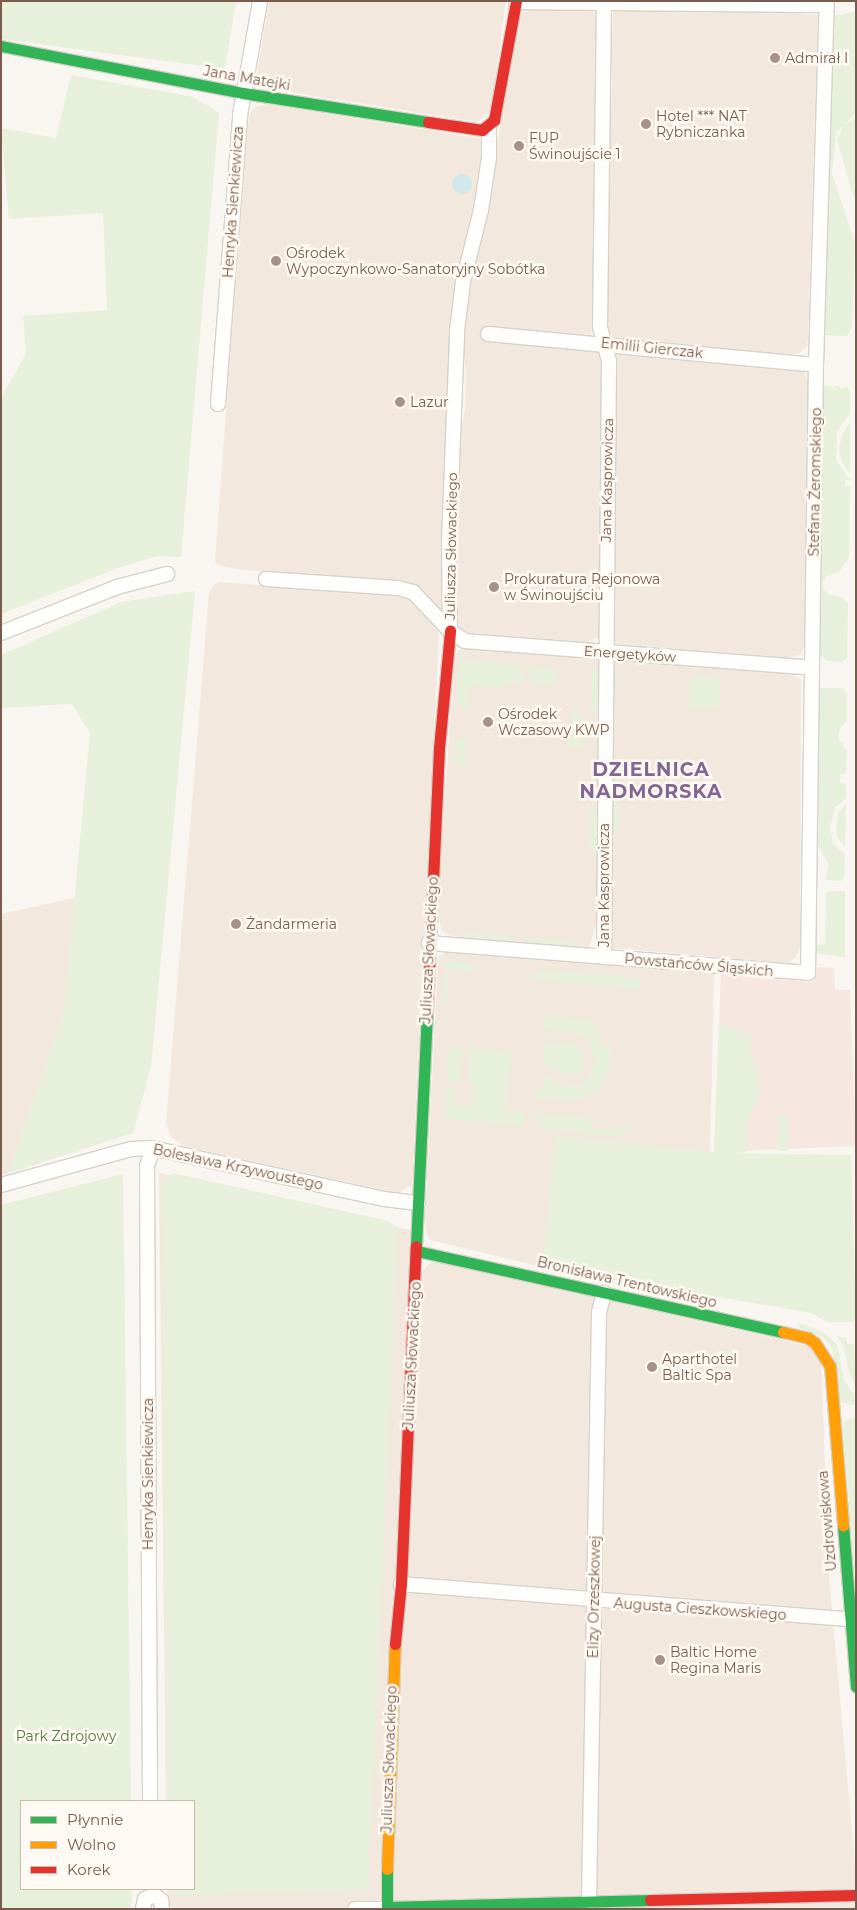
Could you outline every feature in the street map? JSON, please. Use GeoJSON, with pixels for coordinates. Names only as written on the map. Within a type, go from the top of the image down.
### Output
{"type":"FeatureCollection","features":[{"type":"Feature","properties":{"kind":"street","name":"Henryka Sienkiewicza"},"geometry":{"type":"LineString","coordinates":[[218,404],[243,93],[260,1]]}},
{"type":"Feature","properties":{"kind":"street"},"geometry":{"type":"LineString","coordinates":[[516,2],[604,4],[826,3]]}},
{"type":"Feature","properties":{"kind":"street","name":"Juliusza Słowackiego"},"geometry":{"type":"LineString","coordinates":[[388,1908],[386,1819],[392,1673],[401,1584],[439,748],[450,631],[449,543],[457,331],[463,282],[481,210],[490,158],[489,127],[497,109],[516,2]]}},
{"type":"Feature","properties":{"kind":"street","name":"Stefana Żeromskiego"},"geometry":{"type":"LineString","coordinates":[[809,962],[816,365],[826,3]]}},
{"type":"Feature","properties":{"kind":"street","name":"Jana Kasprowicza"},"geometry":{"type":"LineString","coordinates":[[604,4],[600,327],[609,361],[605,652],[604,957]]}},
{"type":"Feature","properties":{"kind":"street","name":"Jana Matejki"},"geometry":{"type":"LineString","coordinates":[[1,46],[243,93],[475,130],[489,127]]}},
{"type":"Feature","properties":{"kind":"street","name":"Emilii Gierczak"},"geometry":{"type":"LineString","coordinates":[[488,334],[604,343],[816,365]]}},
{"type":"Feature","properties":{"kind":"street"},"geometry":{"type":"LineString","coordinates":[[1,633],[117,587],[167,574]]}},
{"type":"Feature","properties":{"kind":"street"},"geometry":{"type":"LineString","coordinates":[[266,579],[406,590],[422,599],[450,631]]}},
{"type":"Feature","properties":{"kind":"street","name":"Energetyków"},"geometry":{"type":"LineString","coordinates":[[450,631],[465,641],[812,668]]}},
{"type":"Feature","properties":{"kind":"street","name":"Powstańców Śląskich"},"geometry":{"type":"LineString","coordinates":[[429,943],[808,973],[809,962]]}},
{"type":"Feature","properties":{"kind":"street","name":"Henryka Sienkiewicza"},"geometry":{"type":"LineString","coordinates":[[150,1800],[147,1166],[153,1148]]}},
{"type":"Feature","properties":{"kind":"street","name":"Bolesława Krzywoustego"},"geometry":{"type":"LineString","coordinates":[[1,1185],[130,1150],[153,1148],[384,1199],[418,1203]]}},
{"type":"Feature","properties":{"kind":"street","name":"Bronisława Trentowskiego"},"geometry":{"type":"LineString","coordinates":[[417,1251],[440,1254],[604,1293],[808,1338],[825,1354]]}},
{"type":"Feature","properties":{"kind":"street","name":"Elizy Orzeszkowej"},"geometry":{"type":"LineString","coordinates":[[589,1902],[599,1312],[604,1293]]}},
{"type":"Feature","properties":{"kind":"street","name":"Uzdrowiskowa"},"geometry":{"type":"LineString","coordinates":[[825,1354],[830,1366],[856,1686]]}},
{"type":"Feature","properties":{"kind":"street","name":"Augusta Cieszkowskiego"},"geometry":{"type":"LineString","coordinates":[[401,1584],[594,1601],[850,1619]]}},
{"type":"Feature","properties":{"kind":"street"},"geometry":{"type":"LineString","coordinates":[[144,1909],[144,1901],[150,1892],[161,1900],[162,1909]]}},
{"type":"Feature","properties":{"kind":"street"},"geometry":{"type":"LineString","coordinates":[[355,1909],[856,1895]]}},
{"type":"Feature","properties":{"kind":"shaded area"},"geometry":{"type":"Polygon","coordinates":[[[269,1],[506,1],[491,110],[478,122],[265,88],[257,74],[269,1]]]}},
{"type":"Feature","properties":{"kind":"shaded area"},"geometry":{"type":"Polygon","coordinates":[[[531,9],[586,9],[597,13],[595,318],[590,335],[489,328],[488,341],[598,351],[601,356],[600,637],[586,642],[469,633],[459,629],[457,623],[456,454],[465,410],[466,371],[460,338],[464,309],[522,13],[531,9]]]}},
{"type":"Feature","properties":{"kind":"shaded area"},"geometry":{"type":"Polygon","coordinates":[[[613,11],[778,11],[818,15],[808,337],[807,346],[801,352],[792,355],[639,342],[612,338],[607,332],[613,11]]]}},
{"type":"Feature","properties":{"kind":"shaded area"},"geometry":{"type":"Polygon","coordinates":[[[266,104],[482,139],[482,179],[455,293],[448,619],[411,584],[337,580],[237,569],[218,565],[215,561],[247,130],[250,113],[255,107],[266,104]]]}},
{"type":"Feature","properties":{"kind":"shaded area"},"geometry":{"type":"Polygon","coordinates":[[[620,351],[800,368],[804,372],[809,384],[804,646],[801,654],[785,659],[621,645],[613,641],[613,372],[616,354],[620,351]]]}},
{"type":"Feature","properties":{"kind":"shaded area"},"geometry":{"type":"Polygon","coordinates":[[[220,582],[400,596],[414,601],[439,632],[412,1185],[398,1193],[183,1146],[170,1135],[166,1123],[209,593],[215,584],[220,582]]]}},
{"type":"Feature","properties":{"kind":"shaded area"},"geometry":{"type":"Polygon","coordinates":[[[464,647],[596,658],[600,666],[598,917],[589,948],[451,936],[442,931],[437,912],[455,654],[464,647]]]}},
{"type":"Feature","properties":{"kind":"shaded area"},"geometry":{"type":"Polygon","coordinates":[[[619,659],[791,674],[801,679],[800,947],[795,958],[788,963],[612,948],[608,941],[612,662],[619,659]]]}},
{"type":"Feature","properties":{"kind":"shaded area"},"geometry":{"type":"Polygon","coordinates":[[[75,898],[64,1011],[9,1173],[1,1175],[1,914],[75,898]]]}},
{"type":"Feature","properties":{"kind":"shaded area"},"geometry":{"type":"Polygon","coordinates":[[[449,951],[714,973],[710,1152],[556,1137],[543,1267],[430,1240],[428,1236],[425,1224],[438,957],[449,951]]]}},
{"type":"Feature","properties":{"kind":"shaded area"},"geometry":{"type":"Polygon","coordinates":[[[817,967],[834,968],[835,990],[850,990],[856,1146],[714,1152],[721,974],[813,982],[817,967]]]}},
{"type":"Feature","properties":{"kind":"shaded area"},"geometry":{"type":"Polygon","coordinates":[[[159,1173],[409,1230],[423,1271],[428,1264],[436,1262],[813,1347],[821,1358],[829,1577],[856,1876],[856,1909],[171,1909],[167,1890],[195,1890],[195,1800],[166,1800],[159,1173]]]}},
{"type":"Feature","properties":{"kind":"green space"},"geometry":{"type":"Polygon","coordinates":[[[1,1],[236,1],[225,69],[1,39],[1,1]]]}},
{"type":"Feature","properties":{"kind":"green space"},"geometry":{"type":"Polygon","coordinates":[[[856,11],[856,113],[836,133],[832,174],[855,243],[852,328],[847,336],[825,335],[834,16],[856,11]]]}},
{"type":"Feature","properties":{"kind":"green space"},"geometry":{"type":"Polygon","coordinates":[[[71,75],[193,97],[219,113],[181,557],[158,556],[123,566],[1,614],[1,398],[26,354],[23,316],[107,310],[103,213],[9,219],[1,128],[56,138],[71,75]]]}},
{"type":"Feature","properties":{"kind":"green space"},"geometry":{"type":"Polygon","coordinates":[[[856,118],[856,197],[854,198],[837,140],[844,125],[856,118]]]}},
{"type":"Feature","properties":{"kind":"green space"},"geometry":{"type":"Polygon","coordinates":[[[824,385],[831,386],[833,389],[834,386],[839,386],[841,390],[846,386],[850,390],[850,414],[837,431],[836,460],[850,480],[845,480],[845,486],[850,487],[849,557],[839,572],[826,576],[822,586],[829,595],[843,597],[848,604],[847,658],[842,662],[827,661],[820,654],[824,385]]]}},
{"type":"Feature","properties":{"kind":"green space"},"geometry":{"type":"Polygon","coordinates":[[[850,422],[849,472],[842,463],[839,449],[842,434],[850,422]]]}},
{"type":"Feature","properties":{"kind":"green space"},"geometry":{"type":"Polygon","coordinates":[[[195,591],[151,1067],[133,1133],[9,1173],[64,1011],[90,733],[72,704],[1,708],[1,655],[121,602],[195,591]]]}},
{"type":"Feature","properties":{"kind":"green space"},"geometry":{"type":"Polygon","coordinates":[[[459,659],[523,666],[523,683],[500,683],[500,688],[477,686],[474,683],[468,688],[470,707],[457,707],[459,659]]]}},
{"type":"Feature","properties":{"kind":"green space"},"geometry":{"type":"Polygon","coordinates":[[[530,667],[556,668],[555,685],[529,684],[530,667]]]}},
{"type":"Feature","properties":{"kind":"green space"},"geometry":{"type":"Polygon","coordinates":[[[592,670],[600,671],[599,708],[594,711],[591,711],[592,670]]]}},
{"type":"Feature","properties":{"kind":"green space"},"geometry":{"type":"Polygon","coordinates":[[[611,672],[619,674],[603,739],[595,737],[611,672]]]}},
{"type":"Feature","properties":{"kind":"green space"},"geometry":{"type":"Polygon","coordinates":[[[691,675],[720,679],[720,707],[695,709],[688,705],[691,675]]]}},
{"type":"Feature","properties":{"kind":"green space"},"geometry":{"type":"Polygon","coordinates":[[[819,688],[842,688],[847,693],[847,721],[840,728],[838,738],[847,751],[846,774],[840,774],[840,783],[846,784],[846,798],[835,808],[830,828],[833,843],[845,855],[844,877],[841,881],[826,880],[828,864],[817,843],[819,688]]]}},
{"type":"Feature","properties":{"kind":"green space"},"geometry":{"type":"Polygon","coordinates":[[[571,710],[583,716],[583,749],[569,748],[571,710]]]}},
{"type":"Feature","properties":{"kind":"green space"},"geometry":{"type":"Polygon","coordinates":[[[456,739],[466,740],[465,768],[455,764],[456,739]]]}},
{"type":"Feature","properties":{"kind":"green space"},"geometry":{"type":"Polygon","coordinates":[[[609,759],[619,760],[618,830],[609,835],[609,821],[613,818],[614,771],[609,767],[609,759]]]}},
{"type":"Feature","properties":{"kind":"green space"},"geometry":{"type":"Polygon","coordinates":[[[845,804],[845,847],[837,837],[836,829],[838,814],[845,804]]]}},
{"type":"Feature","properties":{"kind":"green space"},"geometry":{"type":"Polygon","coordinates":[[[590,809],[597,812],[597,852],[589,850],[590,809]]]}},
{"type":"Feature","properties":{"kind":"green space"},"geometry":{"type":"Polygon","coordinates":[[[829,891],[845,891],[845,957],[815,953],[816,945],[825,944],[826,893],[829,891]]]}},
{"type":"Feature","properties":{"kind":"green space"},"geometry":{"type":"Polygon","coordinates":[[[461,932],[515,936],[515,942],[461,937],[461,932]]]}},
{"type":"Feature","properties":{"kind":"green space"},"geometry":{"type":"Polygon","coordinates":[[[524,938],[580,942],[580,949],[525,943],[524,938]]]}},
{"type":"Feature","properties":{"kind":"green space"},"geometry":{"type":"Polygon","coordinates":[[[446,961],[473,964],[474,969],[474,972],[449,969],[447,1006],[443,1005],[446,961]]]}},
{"type":"Feature","properties":{"kind":"green space"},"geometry":{"type":"Polygon","coordinates":[[[542,970],[640,978],[640,989],[543,980],[539,983],[534,975],[542,970]]]}},
{"type":"Feature","properties":{"kind":"green space"},"geometry":{"type":"Polygon","coordinates":[[[545,1016],[590,1020],[601,1032],[600,1047],[611,1048],[610,1068],[598,1090],[580,1100],[536,1099],[535,1092],[544,1084],[544,1077],[547,1075],[560,1086],[577,1085],[585,1081],[596,1061],[586,1036],[544,1029],[545,1016]]]}},
{"type":"Feature","properties":{"kind":"green space"},"geometry":{"type":"Polygon","coordinates":[[[719,1024],[752,1036],[749,1056],[757,1065],[759,1076],[760,1094],[747,1121],[746,1152],[734,1153],[851,1155],[856,1322],[827,1322],[811,1313],[543,1267],[555,1137],[714,1152],[719,1024]]]}},
{"type":"Feature","properties":{"kind":"green space"},"geometry":{"type":"Polygon","coordinates":[[[575,1042],[584,1054],[583,1070],[569,1076],[544,1064],[542,1054],[546,1044],[575,1042]]]}},
{"type":"Feature","properties":{"kind":"green space"},"geometry":{"type":"Polygon","coordinates":[[[455,1047],[463,1047],[460,1081],[447,1083],[449,1051],[455,1047]]]}},
{"type":"Feature","properties":{"kind":"green space"},"geometry":{"type":"Polygon","coordinates":[[[470,1048],[511,1051],[506,1111],[525,1113],[524,1126],[445,1119],[447,1088],[455,1088],[454,1106],[471,1106],[475,1085],[467,1082],[470,1048]]]}},
{"type":"Feature","properties":{"kind":"green space"},"geometry":{"type":"Polygon","coordinates":[[[533,1113],[591,1118],[590,1129],[617,1129],[632,1123],[624,1135],[608,1136],[546,1129],[533,1113]]]}},
{"type":"Feature","properties":{"kind":"green space"},"geometry":{"type":"Polygon","coordinates":[[[778,1117],[788,1117],[788,1151],[778,1151],[778,1117]]]}},
{"type":"Feature","properties":{"kind":"green space"},"geometry":{"type":"Polygon","coordinates":[[[173,1173],[388,1221],[398,1228],[368,1890],[175,1895],[170,1890],[195,1890],[195,1800],[167,1800],[162,1181],[173,1173]]]}},
{"type":"Feature","properties":{"kind":"green space","name":"Park Zdrojowy"},"geometry":{"type":"Polygon","coordinates":[[[123,1174],[131,1800],[20,1800],[20,1890],[132,1890],[130,1909],[1,1909],[1,1205],[123,1174]]]}},
{"type":"Feature","properties":{"kind":"green space"},"geometry":{"type":"Polygon","coordinates":[[[799,1323],[824,1332],[837,1345],[844,1379],[854,1395],[856,1405],[840,1403],[832,1347],[821,1336],[798,1327],[799,1323]]]}},
{"type":"Feature","properties":{"kind":"green space"},"geometry":{"type":"Polygon","coordinates":[[[837,1336],[847,1338],[847,1344],[854,1344],[856,1387],[849,1373],[844,1347],[837,1336]]]}},
{"type":"Feature","properties":{"kind":"green space"},"geometry":{"type":"Polygon","coordinates":[[[856,1417],[856,1596],[843,1426],[845,1421],[856,1417]]]}},
{"type":"Feature","properties":{"kind":"water"},"geometry":{"type":"Polygon","coordinates":[[[462,174],[469,177],[472,184],[469,191],[462,194],[455,191],[452,184],[455,177],[462,174]]]}},
{"type":"Feature","properties":{"kind":"traffic: fast"},"geometry":{"type":"LineString","coordinates":[[1,46],[243,93],[428,122]]}},
{"type":"Feature","properties":{"kind":"traffic: fast"},"geometry":{"type":"LineString","coordinates":[[416,1246],[427,1013]]}},
{"type":"Feature","properties":{"kind":"traffic: fast"},"geometry":{"type":"LineString","coordinates":[[417,1251],[783,1332]]}},
{"type":"Feature","properties":{"kind":"traffic: fast"},"geometry":{"type":"LineString","coordinates":[[843,1525],[856,1686]]}},
{"type":"Feature","properties":{"kind":"traffic: fast"},"geometry":{"type":"LineString","coordinates":[[387,1869],[387,1907],[650,1900]]}},
{"type":"Feature","properties":{"kind":"traffic: slow"},"geometry":{"type":"LineString","coordinates":[[783,1332],[808,1338],[815,1343],[830,1366],[843,1525]]}},
{"type":"Feature","properties":{"kind":"traffic: slow"},"geometry":{"type":"LineString","coordinates":[[387,1869],[395,1644]]}},
{"type":"Feature","properties":{"kind":"traffic: jam"},"geometry":{"type":"LineString","coordinates":[[428,122],[482,130],[494,120],[516,1]]}},
{"type":"Feature","properties":{"kind":"traffic: jam"},"geometry":{"type":"LineString","coordinates":[[427,1013],[439,748],[450,631]]}},
{"type":"Feature","properties":{"kind":"traffic: jam"},"geometry":{"type":"LineString","coordinates":[[395,1644],[401,1584],[416,1246]]}},
{"type":"Feature","properties":{"kind":"traffic: jam"},"geometry":{"type":"LineString","coordinates":[[650,1900],[856,1895]]}},
{"type":"Feature","properties":{"kind":"place","name":"Admirał I"},"geometry":{"type":"Point","coordinates":[775,58]}},
{"type":"Feature","properties":{"kind":"place","name":"Hotel *** NAT Rybniczanka"},"geometry":{"type":"Point","coordinates":[646,124]}},
{"type":"Feature","properties":{"kind":"place","name":"FUP Świnoujście 1"},"geometry":{"type":"Point","coordinates":[519,146]}},
{"type":"Feature","properties":{"kind":"place","name":"Ośrodek Wypoczynkowo-Sanatoryjny Sobótka"},"geometry":{"type":"Point","coordinates":[276,261]}},
{"type":"Feature","properties":{"kind":"place","name":"Lazur"},"geometry":{"type":"Point","coordinates":[400,402]}},
{"type":"Feature","properties":{"kind":"place","name":"Prokuratura Rejonowa w Świnoujściu"},"geometry":{"type":"Point","coordinates":[494,587]}},
{"type":"Feature","properties":{"kind":"place","name":"Ośrodek Wczasowy KWP"},"geometry":{"type":"Point","coordinates":[488,722]}},
{"type":"Feature","properties":{"kind":"place","name":"Żandarmeria"},"geometry":{"type":"Point","coordinates":[236,924]}},
{"type":"Feature","properties":{"kind":"place","name":"Aparthotel Baltic Spa"},"geometry":{"type":"Point","coordinates":[652,1367]}},
{"type":"Feature","properties":{"kind":"place","name":"Baltic Home Regina Maris"},"geometry":{"type":"Point","coordinates":[660,1660]}},
{"type":"Feature","properties":{"kind":"district","name":"DZIELNICA NADMORSKA"},"geometry":{"type":"Point","coordinates":[651,781]}}]}
